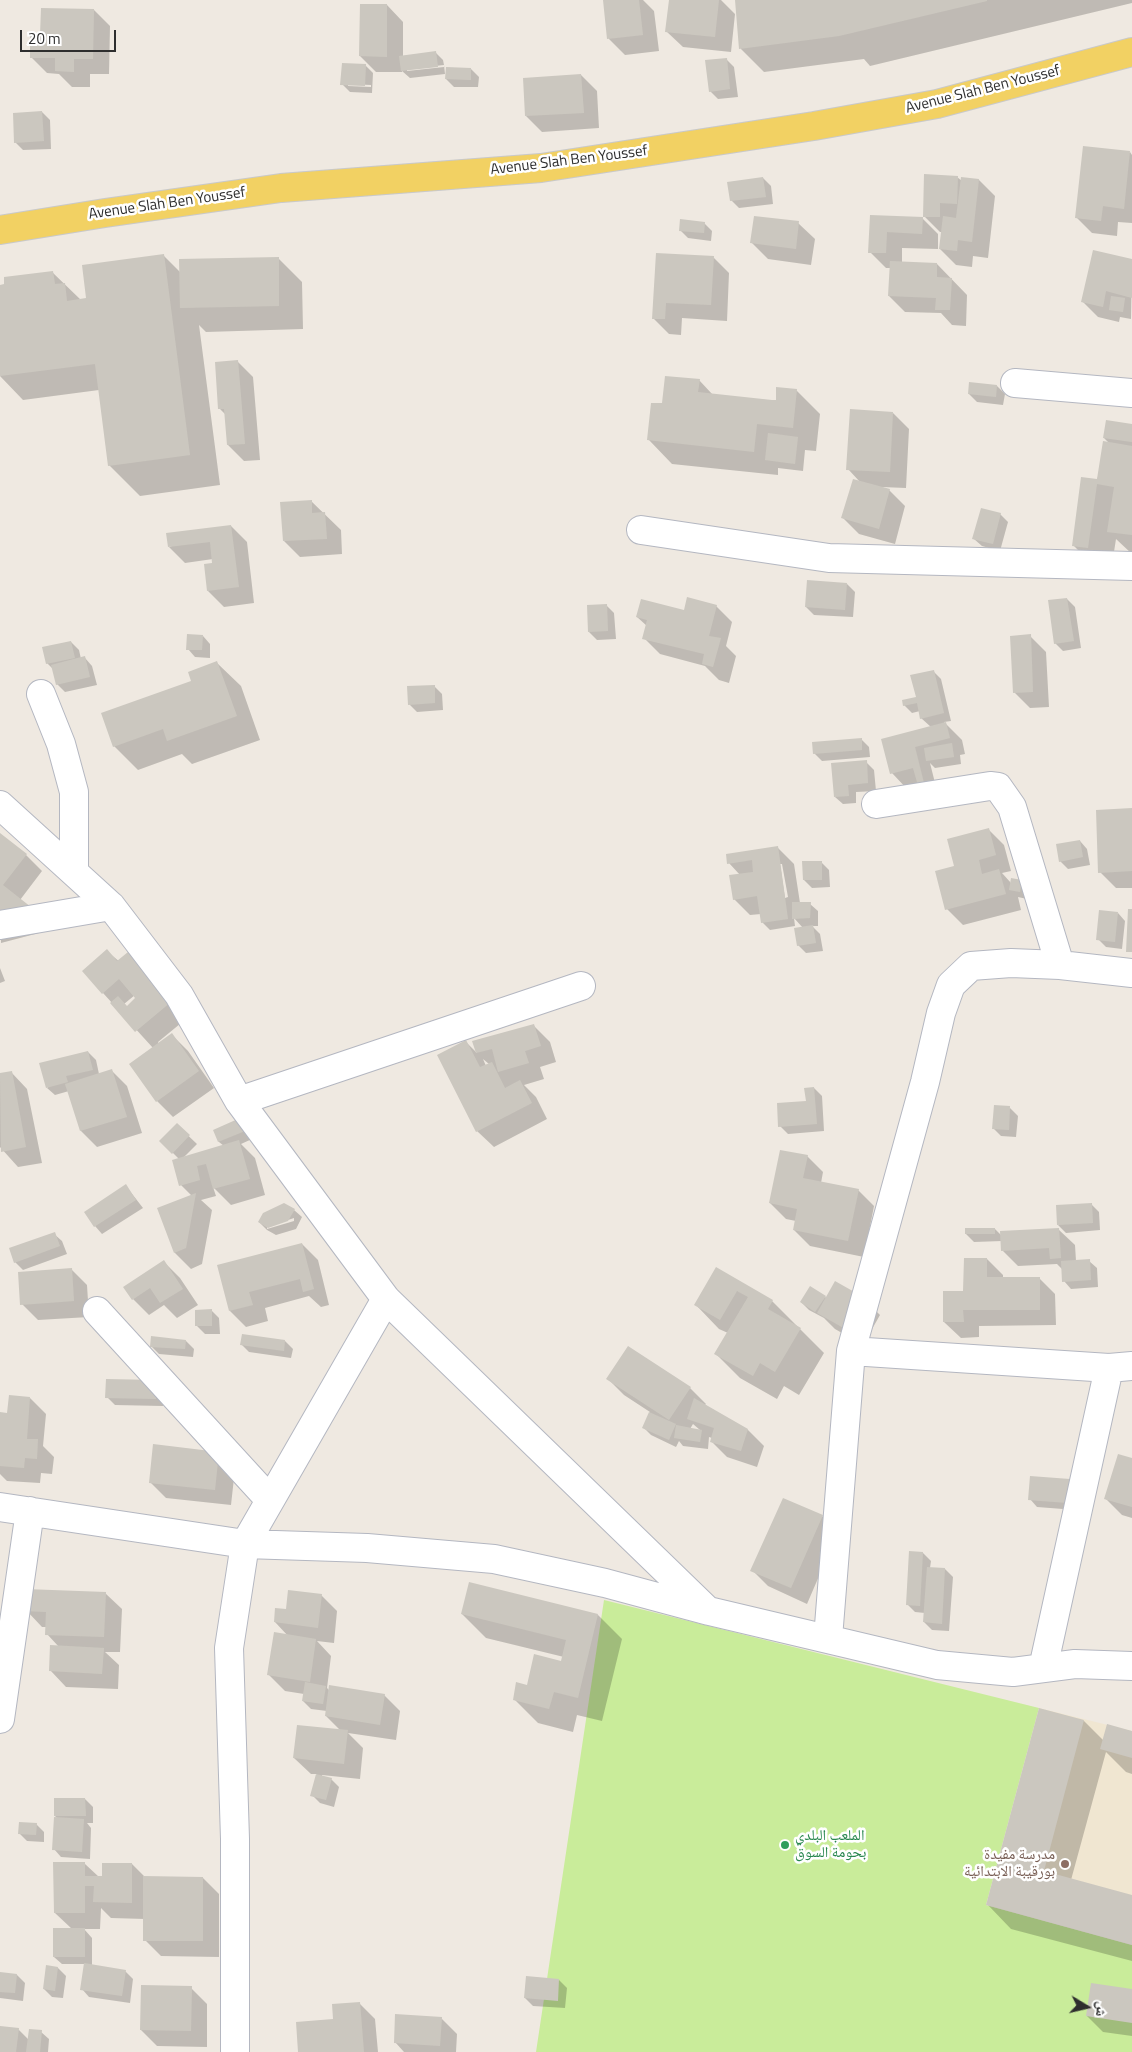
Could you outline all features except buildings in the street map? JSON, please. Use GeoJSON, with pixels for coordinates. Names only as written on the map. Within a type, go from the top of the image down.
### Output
{"type":"FeatureCollection","features":[{"type":"Feature","properties":{"kind":"main road","name":"Avenue Slah Ben Youssef"},"geometry":{"type":"LineString","coordinates":[[0,230],[282,188],[541,168],[814,126],[937,104],[1132,52]]}},
{"type":"Feature","properties":{"kind":"street"},"geometry":{"type":"LineString","coordinates":[[1015,383],[1132,393]]}},
{"type":"Feature","properties":{"kind":"street"},"geometry":{"type":"LineString","coordinates":[[641,530],[829,558],[1132,566]]}},
{"type":"Feature","properties":{"kind":"street"},"geometry":{"type":"LineString","coordinates":[[41,694],[61,744],[74,792],[74,872]]}},
{"type":"Feature","properties":{"kind":"street"},"geometry":{"type":"LineString","coordinates":[[876,804],[990,786],[998,787],[1012,807],[1060,965]]}},
{"type":"Feature","properties":{"kind":"street"},"geometry":{"type":"LineString","coordinates":[[0,805],[111,906],[178,994],[239,1101],[386,1300],[709,1611]]}},
{"type":"Feature","properties":{"kind":"street"},"geometry":{"type":"LineString","coordinates":[[0,925],[111,906]]}},
{"type":"Feature","properties":{"kind":"street"},"geometry":{"type":"LineString","coordinates":[[828,1638],[851,1351],[925,1082],[941,1013],[951,985],[970,966],[1011,963],[1060,965],[1132,973]]}},
{"type":"Feature","properties":{"kind":"street"},"geometry":{"type":"LineString","coordinates":[[239,1101],[582,986]]}},
{"type":"Feature","properties":{"kind":"street"},"geometry":{"type":"LineString","coordinates":[[235,2052],[235,1839],[229,1648],[245,1544],[386,1300]]}},
{"type":"Feature","properties":{"kind":"street"},"geometry":{"type":"LineString","coordinates":[[97,1311],[270,1500]]}},
{"type":"Feature","properties":{"kind":"street"},"geometry":{"type":"LineString","coordinates":[[851,1351],[1120,1367],[1042,1668]]}},
{"type":"Feature","properties":{"kind":"street"},"geometry":{"type":"LineString","coordinates":[[0,1507],[245,1544],[367,1548],[494,1559],[605,1583],[709,1611],[937,1665],[1013,1672],[1075,1664],[1132,1666]]}},
{"type":"Feature","properties":{"kind":"street"},"geometry":{"type":"LineString","coordinates":[[0,1719],[30,1511]]}},
{"type":"Feature","properties":{"kind":"shaded area","name":"مدرسة مفيدة بورقيبة الابتدائية"},"geometry":{"type":"Polygon","coordinates":[[[1039,1708],[1132,1731],[1132,1945],[986,1905],[1039,1708]]]}},
{"type":"Feature","properties":{"kind":"green space","name":"الملعب البلدي بحومة السوق"},"geometry":{"type":"Polygon","coordinates":[[[604,1600],[1039,1708],[986,1905],[1132,1945],[1132,2052],[536,2052],[604,1600]]]}},
{"type":"Feature","properties":{"kind":"place","name":"الملعب البلدي بحومة السوق"},"geometry":{"type":"Point","coordinates":[785,1845]}},
{"type":"Feature","properties":{"kind":"place","name":"مدرسة مفيدة بورقيبة الابتدائية"},"geometry":{"type":"Point","coordinates":[1065,1864]}}]}
